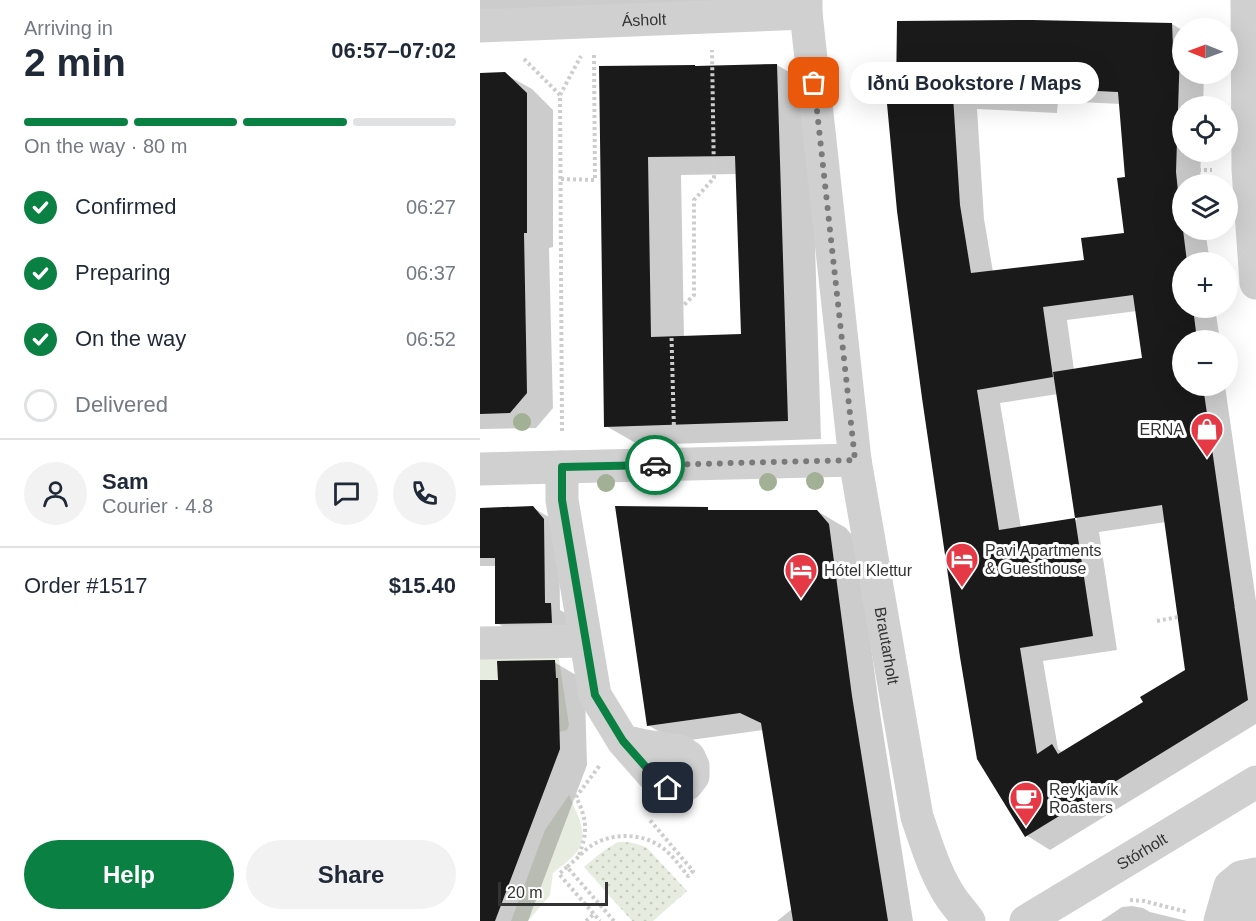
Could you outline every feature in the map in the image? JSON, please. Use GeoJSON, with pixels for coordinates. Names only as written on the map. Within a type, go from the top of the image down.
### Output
{"type":"FeatureCollection","features":[{"type":"Feature","properties":{"kind":"street"},"geometry":{"type":"LineString","coordinates":[[1247,0],[1248,169],[1256,283]]}},
{"type":"Feature","properties":{"kind":"street","name":"Ásholt"},"geometry":{"type":"LineString","coordinates":[[480,26],[711,17],[806,6]]}},
{"type":"Feature","properties":{"kind":"street","name":"Brautarholt"},"geometry":{"type":"LineString","coordinates":[[806,6],[855,460],[917,817],[932,860],[952,898],[969,921]]}},
{"type":"Feature","properties":{"kind":"street"},"geometry":{"type":"LineString","coordinates":[[480,469],[855,460]]}},
{"type":"Feature","properties":{"kind":"street"},"geometry":{"type":"LineString","coordinates":[[562,467],[562,500],[595,695],[623,741]]}},
{"type":"Feature","properties":{"kind":"street"},"geometry":{"type":"LineString","coordinates":[[480,643],[585,641]]}},
{"type":"Feature","properties":{"kind":"street","name":"Stórholt"},"geometry":{"type":"LineString","coordinates":[[1026,921],[1256,782]]}},
{"type":"Feature","properties":{"kind":"street"},"geometry":{"type":"LineString","coordinates":[[1229,921],[1230,886],[1241,877],[1256,874]]}},
{"type":"Feature","properties":{"kind":"street"},"geometry":{"type":"LineString","coordinates":[[1229,921],[1256,879]]}},
{"type":"Feature","properties":{"kind":"path"},"geometry":{"type":"LineString","coordinates":[[674,464],[671,318],[694,295],[694,200],[714,178],[711,17]]}},
{"type":"Feature","properties":{"kind":"path"},"geometry":{"type":"LineString","coordinates":[[518,24],[519,54],[560,95],[562,467]]}},
{"type":"Feature","properties":{"kind":"path"},"geometry":{"type":"LineString","coordinates":[[561,179],[595,180],[594,45]]}},
{"type":"Feature","properties":{"kind":"path"},"geometry":{"type":"LineString","coordinates":[[1235,609],[1247,607]]}},
{"type":"Feature","properties":{"kind":"path"},"geometry":{"type":"LineString","coordinates":[[1157,621],[1178,617]]}},
{"type":"Feature","properties":{"kind":"path"},"geometry":{"type":"LineString","coordinates":[[579,857],[586,825],[583,810],[576,796],[595,773]]}},
{"type":"Feature","properties":{"kind":"path"},"geometry":{"type":"LineString","coordinates":[[600,921],[559,874],[589,847],[615,837],[630,836],[646,839],[660,846],[673,857],[688,876],[693,871],[647,818]]}},
{"type":"Feature","properties":{"kind":"path"},"geometry":{"type":"LineString","coordinates":[[567,867],[614,921]]}},
{"type":"Feature","properties":{"kind":"path"},"geometry":{"type":"LineString","coordinates":[[1120,899],[1144,902],[1229,921]]}},
{"type":"Feature","properties":{"kind":"path"},"geometry":{"type":"LineString","coordinates":[[586,921],[594,914]]}},
{"type":"Feature","properties":{"kind":"shaded area"},"geometry":{"type":"Polygon","coordinates":[[[557,647],[569,725],[567,730],[559,732],[558,679],[480,680],[480,649],[557,647]]]}},
{"type":"Feature","properties":{"kind":"shaded area"},"geometry":{"type":"Polygon","coordinates":[[[569,795],[581,825],[580,847],[553,873],[550,895],[528,921],[511,921],[545,830],[569,795]]]}},
{"type":"Feature","properties":{"kind":"shaded area"},"geometry":{"type":"Polygon","coordinates":[[[619,842],[633,843],[647,848],[687,891],[653,921],[632,921],[584,867],[619,842]]]}},
{"type":"Feature","properties":{"kind":"building"},"geometry":{"type":"Polygon","coordinates":[[[1032,20],[1172,23],[1172,84],[1179,84],[1178,96],[1172,96],[1172,162],[1176,162],[1176,174],[1172,174],[1172,240],[1184,240],[1186,252],[1172,252],[1172,318],[1194,318],[1196,330],[1172,330],[1172,396],[1204,396],[1248,700],[1025,837],[977,759],[922,398],[897,211],[886,93],[896,93],[897,21],[1032,20]],[[1034,88],[1033,100],[953,96],[960,205],[971,273],[1084,260],[1081,238],[1124,233],[1117,178],[1125,177],[1118,92],[1034,88]],[[1133,295],[1043,307],[1053,377],[977,390],[999,530],[1075,518],[1053,372],[1142,358],[1133,295]],[[1162,505],[1075,518],[1093,636],[1020,648],[1037,754],[1052,744],[1058,754],[1143,702],[1140,697],[1185,670],[1162,505]]]}},
{"type":"Feature","properties":{"kind":"building"},"geometry":{"type":"Polygon","coordinates":[[[777,64],[788,421],[604,427],[599,66],[777,64]],[[735,156],[648,157],[651,337],[741,334],[735,156]]]}},
{"type":"Feature","properties":{"kind":"building"},"geometry":{"type":"Polygon","coordinates":[[[505,72],[527,93],[527,233],[524,233],[527,393],[510,413],[480,414],[480,73],[505,72]]]}},
{"type":"Feature","properties":{"kind":"building"},"geometry":{"type":"Polygon","coordinates":[[[533,506],[544,519],[545,603],[551,603],[552,623],[495,624],[495,558],[480,558],[480,508],[533,506]]]}},
{"type":"Feature","properties":{"kind":"building"},"geometry":{"type":"Polygon","coordinates":[[[615,506],[708,507],[708,510],[817,510],[829,524],[852,696],[888,921],[793,921],[761,723],[740,713],[647,726],[615,506]]]}},
{"type":"Feature","properties":{"kind":"building"},"geometry":{"type":"Polygon","coordinates":[[[555,660],[556,678],[558,678],[560,749],[495,921],[480,921],[480,680],[498,680],[497,661],[555,660]]]}},
{"type":"Feature","properties":{"kind":"way so far"},"geometry":{"type":"LineString","coordinates":[[655,465],[855,460],[814,83]]}},
{"type":"Feature","properties":{"kind":"place","name":"Iðnú Bookstore / Maps"},"geometry":{"type":"Point","coordinates":[814,83]}},
{"type":"Feature","properties":{"kind":"place","name":"ERNA"},"geometry":{"type":"Point","coordinates":[1207,458]}},
{"type":"Feature","properties":{"kind":"place","name":"Pavi Apartments & Guesthouse"},"geometry":{"type":"Point","coordinates":[962,588]}},
{"type":"Feature","properties":{"kind":"place","name":"Hótel Klettur"},"geometry":{"type":"Point","coordinates":[801,599]}},
{"type":"Feature","properties":{"kind":"place","name":"Reykjavík Roasters"},"geometry":{"type":"Point","coordinates":[1026,827]}},
{"type":"Feature","properties":{"kind":"route"},"geometry":{"type":"LineString","coordinates":[[655,465],[562,467],[562,500],[595,695],[623,741],[660,783],[668,788]]}}]}
